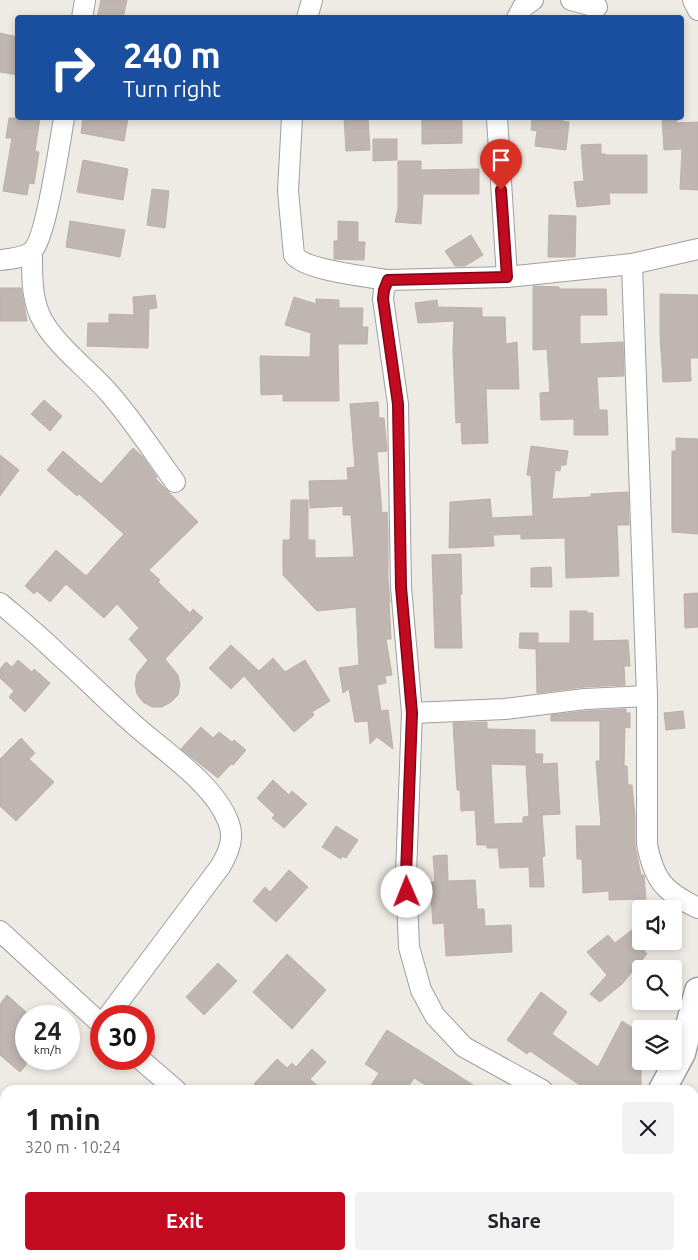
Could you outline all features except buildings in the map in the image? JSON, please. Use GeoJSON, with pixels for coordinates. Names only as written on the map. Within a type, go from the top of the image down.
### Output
{"type":"FeatureCollection","features":[{"type":"Feature","properties":{"kind":"street"},"geometry":{"type":"LineString","coordinates":[[82,15],[85,0]]}},
{"type":"Feature","properties":{"kind":"street"},"geometry":{"type":"LineString","coordinates":[[308,15],[312,0]]}},
{"type":"Feature","properties":{"kind":"street"},"geometry":{"type":"LineString","coordinates":[[519,15],[523,7],[534,0]]}},
{"type":"Feature","properties":{"kind":"street"},"geometry":{"type":"LineString","coordinates":[[571,0],[597,7]]}},
{"type":"Feature","properties":{"kind":"street"},"geometry":{"type":"LineString","coordinates":[[693,0],[698,10]]}},
{"type":"Feature","properties":{"kind":"street"},"geometry":{"type":"LineString","coordinates":[[64,120],[48,207],[38,242],[32,252],[32,285],[36,303],[44,322],[64,347],[110,394],[175,482]]}},
{"type":"Feature","properties":{"kind":"street"},"geometry":{"type":"LineString","coordinates":[[292,120],[288,191],[294,255],[300,262],[328,270],[388,280],[507,277],[632,264],[698,248]]}},
{"type":"Feature","properties":{"kind":"street"},"geometry":{"type":"LineString","coordinates":[[497,120],[507,277]]}},
{"type":"Feature","properties":{"kind":"street"},"geometry":{"type":"LineString","coordinates":[[0,260],[16,258],[32,252]]}},
{"type":"Feature","properties":{"kind":"street"},"geometry":{"type":"LineString","coordinates":[[632,264],[646,696],[647,844],[650,862],[656,877],[664,886],[685,902],[698,908]]}},
{"type":"Feature","properties":{"kind":"street"},"geometry":{"type":"LineString","coordinates":[[388,280],[383,299],[398,404],[401,587],[412,713],[406,874],[409,948],[421,990],[435,1016],[464,1047],[533,1085]]}},
{"type":"Feature","properties":{"kind":"street"},"geometry":{"type":"LineString","coordinates":[[0,603],[209,790],[221,806],[229,822],[232,837],[227,855],[220,867],[116,1005]]}},
{"type":"Feature","properties":{"kind":"street"},"geometry":{"type":"LineString","coordinates":[[412,713],[505,709],[586,699],[646,696]]}},
{"type":"Feature","properties":{"kind":"street"},"geometry":{"type":"LineString","coordinates":[[0,931],[90,1014]]}},
{"type":"Feature","properties":{"kind":"street"},"geometry":{"type":"LineString","coordinates":[[665,1085],[682,1053],[698,991]]}},
{"type":"Feature","properties":{"kind":"street"},"geometry":{"type":"LineString","coordinates":[[153,1070],[170,1085]]}},
{"type":"Feature","properties":{"kind":"route"},"geometry":{"type":"LineString","coordinates":[[407,892],[406,874],[412,713],[401,587],[398,404],[383,299],[384,290],[388,280],[507,277],[501,190]]}}]}
